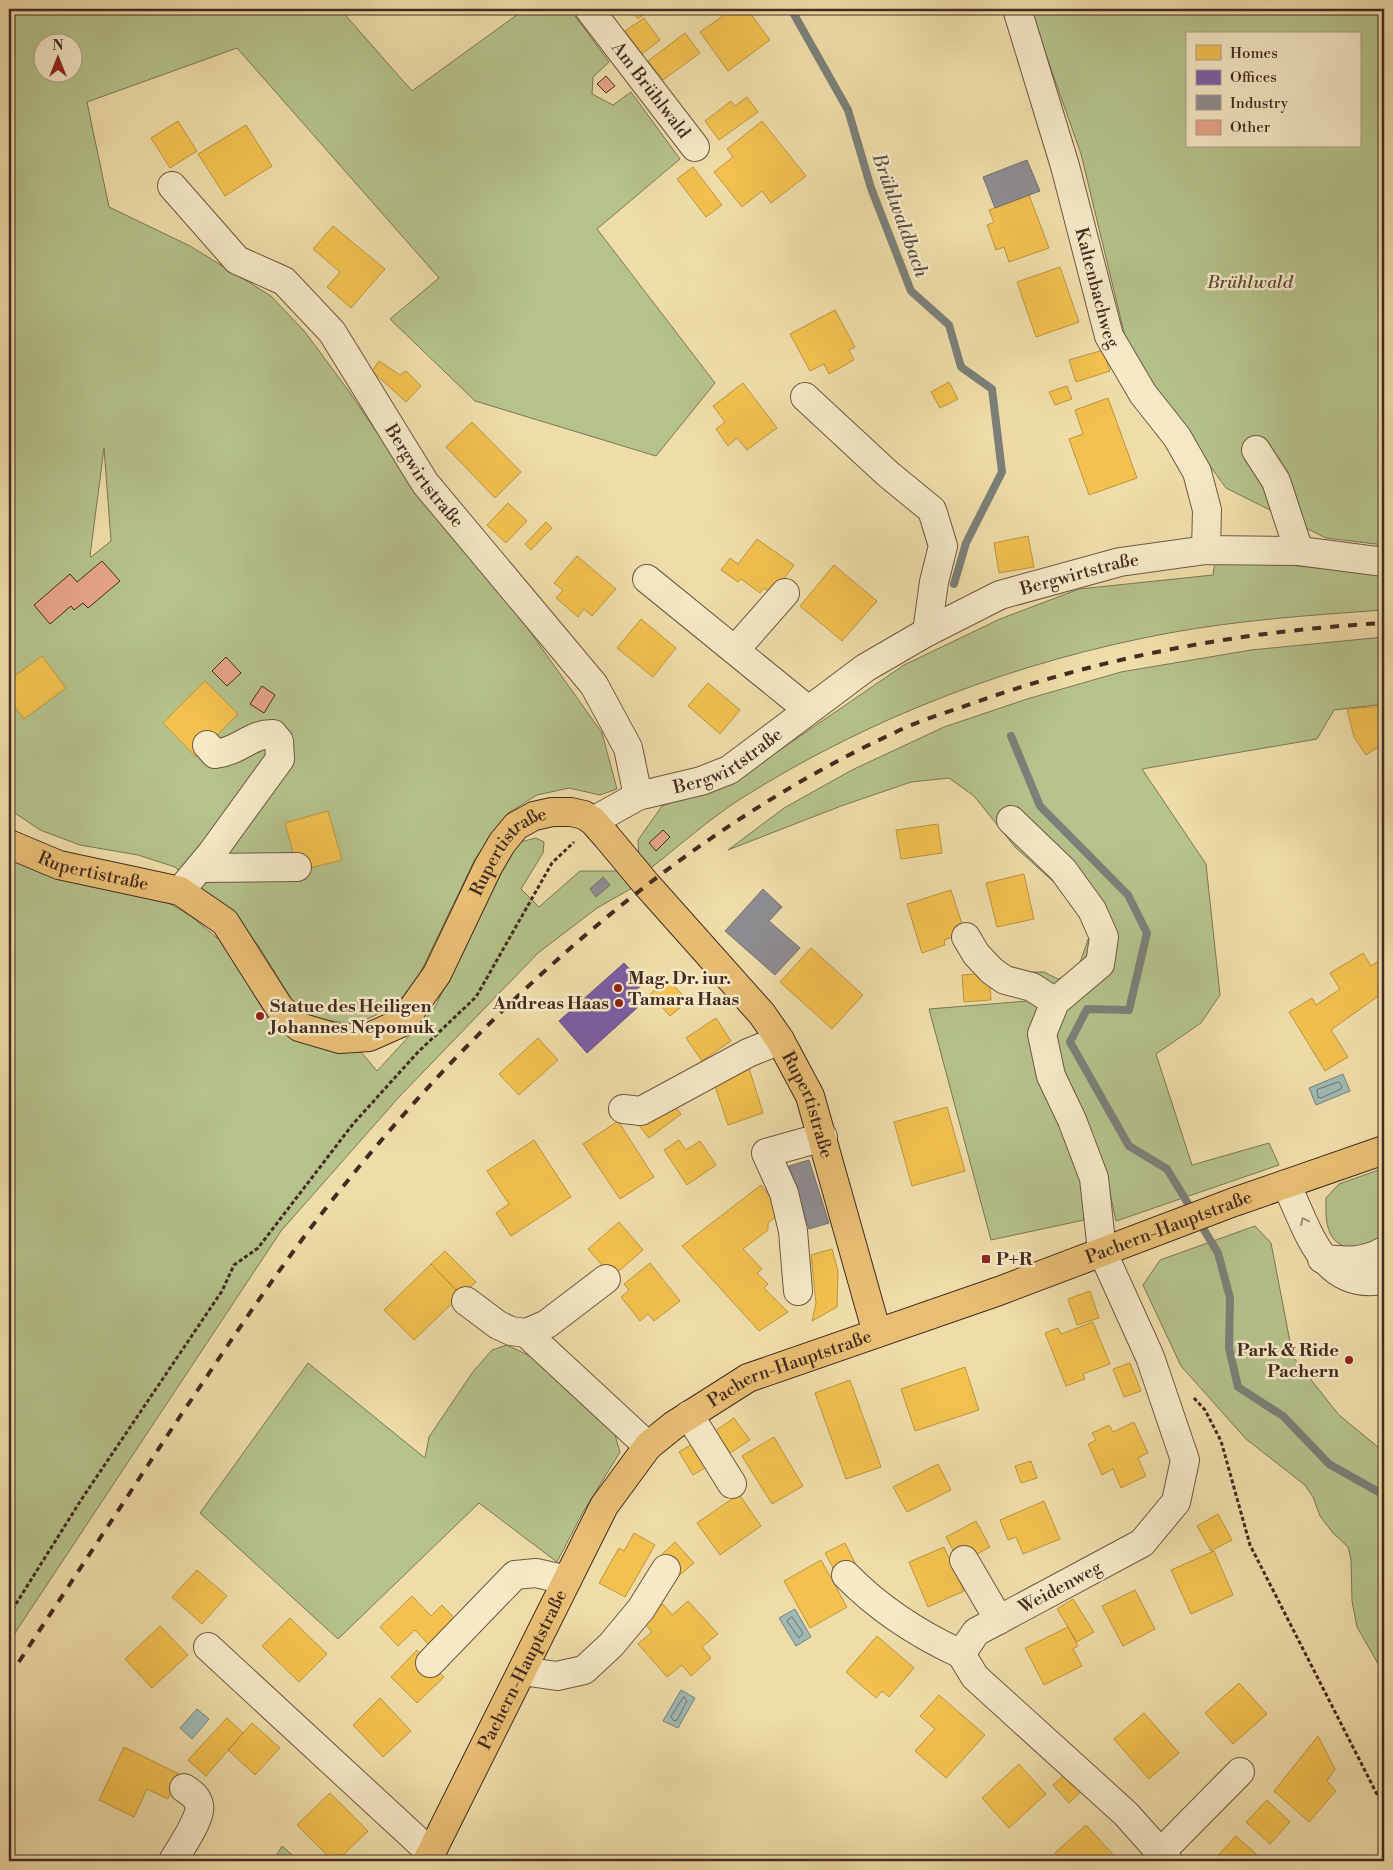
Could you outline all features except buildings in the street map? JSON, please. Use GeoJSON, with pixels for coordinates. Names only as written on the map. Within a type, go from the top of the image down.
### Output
{"type":"FeatureCollection","features":[{"type":"Feature","properties":{"kind":"main road","name":"Rupertistraße"},"geometry":{"type":"LineString","coordinates":[[9,844],[59,865],[180,891],[225,922],[279,1007],[299,1028],[340,1039],[369,1037],[403,1022],[437,974],[488,867],[502,843],[516,826],[534,816],[552,812],[571,812],[593,821],[647,885],[747,996],[780,1040],[810,1096],[877,1333]]}},
{"type":"Feature","properties":{"kind":"main road","name":"Pachern-Hauptstraße"},"geometry":{"type":"LineString","coordinates":[[429,1857],[604,1506],[648,1446],[689,1415],[748,1378],[999,1291],[1234,1202],[1384,1150]]}},
{"type":"Feature","properties":{"kind":"street","name":"Am Brühlwald"},"geometry":{"type":"LineString","coordinates":[[589,9],[695,147]]}},
{"type":"Feature","properties":{"kind":"street","name":"Kaltenbachweg"},"geometry":{"type":"LineString","coordinates":[[1017,9],[1065,166],[1109,336],[1143,394],[1178,437],[1197,472],[1207,510],[1206,550]]}},
{"type":"Feature","properties":{"kind":"street","name":"Bergwirtstraße"},"geometry":{"type":"LineString","coordinates":[[172,186],[237,260],[284,281],[332,332],[425,482],[594,685],[628,748],[638,796]]}},
{"type":"Feature","properties":{"kind":"street"},"geometry":{"type":"LineString","coordinates":[[805,397],[888,474],[932,510],[943,546],[934,582],[927,632]]}},
{"type":"Feature","properties":{"kind":"street"},"geometry":{"type":"LineString","coordinates":[[1256,450],[1276,481],[1299,551]]}},
{"type":"Feature","properties":{"kind":"street","name":"Bergwirtstraße"},"geometry":{"type":"LineString","coordinates":[[593,821],[638,796],[700,781],[729,770],[865,668],[927,632],[1000,595],[1120,562],[1206,550],[1299,551],[1384,562]]}},
{"type":"Feature","properties":{"kind":"street"},"geometry":{"type":"LineString","coordinates":[[647,579],[808,709]]}},
{"type":"Feature","properties":{"kind":"street"},"geometry":{"type":"LineString","coordinates":[[736,650],[785,593]]}},
{"type":"Feature","properties":{"kind":"street"},"geometry":{"type":"LineString","coordinates":[[180,891],[280,759],[279,741],[273,734],[266,733],[251,739],[237,749],[226,753],[215,754],[207,745]]}},
{"type":"Feature","properties":{"kind":"street"},"geometry":{"type":"LineString","coordinates":[[966,937],[976,954],[992,971],[1005,980],[1032,987],[1055,1002],[1079,984],[1100,964],[1104,937],[1092,910],[1063,870],[1011,820]]}},
{"type":"Feature","properties":{"kind":"street"},"geometry":{"type":"LineString","coordinates":[[199,868],[297,867]]}},
{"type":"Feature","properties":{"kind":"street","name":"Weidenweg"},"geometry":{"type":"LineString","coordinates":[[961,1654],[976,1632],[1142,1543],[1176,1502],[1185,1460],[1150,1357],[1102,1251],[1094,1178],[1072,1120],[1051,1076],[1042,1034],[1055,1002]]}},
{"type":"Feature","properties":{"kind":"street"},"geometry":{"type":"LineString","coordinates":[[623,1109],[640,1111],[748,1053],[780,1040]]}},
{"type":"Feature","properties":{"kind":"street"},"geometry":{"type":"LineString","coordinates":[[798,1291],[793,1231],[784,1193],[766,1153],[823,1137]]}},
{"type":"Feature","properties":{"kind":"street"},"geometry":{"type":"LineString","coordinates":[[1286,1184],[1322,1259],[1343,1276],[1361,1282],[1384,1280]]}},
{"type":"Feature","properties":{"kind":"street"},"geometry":{"type":"LineString","coordinates":[[1322,1259],[1344,1261],[1371,1259],[1384,1251]]}},
{"type":"Feature","properties":{"kind":"street"},"geometry":{"type":"LineString","coordinates":[[466,1301],[498,1326],[511,1331],[526,1333],[547,1324],[606,1279]]}},
{"type":"Feature","properties":{"kind":"street"},"geometry":{"type":"LineString","coordinates":[[526,1333],[648,1446]]}},
{"type":"Feature","properties":{"kind":"street"},"geometry":{"type":"LineString","coordinates":[[689,1415],[732,1484]]}},
{"type":"Feature","properties":{"kind":"street"},"geometry":{"type":"LineString","coordinates":[[964,1560],[999,1620]]}},
{"type":"Feature","properties":{"kind":"street"},"geometry":{"type":"LineString","coordinates":[[522,1671],[557,1676],[584,1670],[611,1645],[642,1609],[666,1569]]}},
{"type":"Feature","properties":{"kind":"street"},"geometry":{"type":"LineString","coordinates":[[430,1663],[515,1576],[536,1573],[567,1580]]}},
{"type":"Feature","properties":{"kind":"street"},"geometry":{"type":"LineString","coordinates":[[846,1576],[869,1598],[941,1645],[961,1654],[975,1677],[1126,1814],[1164,1857],[1240,1772]]}},
{"type":"Feature","properties":{"kind":"street"},"geometry":{"type":"LineString","coordinates":[[208,1647],[429,1857]]}},
{"type":"Feature","properties":{"kind":"street"},"geometry":{"type":"LineString","coordinates":[[173,1861],[198,1816],[200,1806],[195,1795],[184,1788]]}},
{"type":"Feature","properties":{"kind":"path"},"geometry":{"type":"LineString","coordinates":[[9,1615],[81,1500],[222,1291],[234,1265],[258,1248],[353,1124],[418,1052],[476,997],[552,863],[593,821]]}},
{"type":"Feature","properties":{"kind":"path"},"geometry":{"type":"LineString","coordinates":[[1188,1392],[1205,1410],[1220,1441],[1250,1545],[1384,1808]]}},
{"type":"Feature","properties":{"kind":"green space"},"geometry":{"type":"Polygon","coordinates":[[[9,9],[340,9],[412,91],[525,9],[570,9],[609,62],[593,77],[592,94],[613,105],[631,92],[680,159],[597,229],[715,383],[656,456],[475,401],[390,319],[439,278],[237,48],[87,102],[109,207],[190,246],[271,296],[305,332],[348,390],[397,462],[526,626],[602,733],[617,789],[600,795],[569,788],[537,795],[508,813],[475,859],[413,988],[389,1009],[356,1024],[317,1019],[292,1000],[258,945],[227,912],[206,897],[175,867],[138,855],[80,845],[40,830],[9,809],[9,9]],[[104,448],[90,556],[111,541],[104,448]]]}},
{"type":"Feature","properties":{"kind":"green space","name":"Brühlwald"},"geometry":{"type":"Polygon","coordinates":[[[1030,9],[1384,9],[1384,545],[1326,538],[1226,488],[1129,353],[1081,154],[1030,9]]]}},
{"type":"Feature","properties":{"kind":"green space"},"geometry":{"type":"Polygon","coordinates":[[[1215,561],[1254,562],[1384,574],[1384,610],[1249,621],[1196,628],[1113,645],[1057,659],[1002,676],[894,717],[791,769],[730,806],[647,871],[639,859],[638,840],[662,806],[733,782],[904,665],[1000,619],[1079,589],[1213,575],[1215,561]]]}},
{"type":"Feature","properties":{"kind":"green space"},"geometry":{"type":"Polygon","coordinates":[[[1384,637],[1384,704],[1334,710],[1317,739],[1142,769],[1206,864],[1220,995],[1201,1023],[1156,1054],[1192,1165],[1269,1143],[1279,1165],[1116,1221],[1104,1165],[1064,1130],[1065,1142],[1083,1167],[1084,1220],[991,1240],[929,1009],[1028,1001],[1023,972],[1044,972],[1058,979],[1077,971],[1090,934],[1068,895],[1015,847],[974,796],[949,778],[911,782],[841,806],[728,850],[784,808],[852,770],[944,727],[1027,699],[1121,672],[1251,650],[1384,637]]]}},
{"type":"Feature","properties":{"kind":"green space"},"geometry":{"type":"Polygon","coordinates":[[[536,838],[544,842],[543,853],[521,889],[539,907],[580,871],[617,871],[624,874],[634,887],[597,908],[538,953],[399,1097],[281,1231],[9,1642],[9,852],[163,900],[191,916],[223,943],[271,1023],[299,1038],[335,1050],[361,1052],[377,1071],[434,1009],[516,843],[536,838]]]}},
{"type":"Feature","properties":{"kind":"green space"},"geometry":{"type":"Polygon","coordinates":[[[1384,1168],[1384,1235],[1364,1247],[1356,1248],[1341,1245],[1335,1240],[1328,1229],[1326,1198],[1339,1184],[1384,1168]]]}},
{"type":"Feature","properties":{"kind":"green space"},"geometry":{"type":"Polygon","coordinates":[[[1255,1226],[1271,1243],[1293,1357],[1339,1415],[1384,1452],[1384,1674],[1357,1627],[1352,1601],[1351,1559],[1348,1547],[1333,1533],[1320,1516],[1313,1497],[1305,1485],[1246,1439],[1181,1366],[1143,1285],[1160,1260],[1255,1226]]]}},
{"type":"Feature","properties":{"kind":"green space"},"geometry":{"type":"Polygon","coordinates":[[[507,1345],[530,1356],[615,1435],[620,1452],[582,1514],[557,1562],[479,1503],[338,1639],[200,1513],[308,1363],[425,1458],[429,1437],[472,1373],[492,1350],[507,1345]]]}},
{"type":"Feature","properties":{"kind":"green space"},"geometry":{"type":"Polygon","coordinates":[[[282,1846],[299,1861],[273,1861],[282,1846]]]}},
{"type":"Feature","properties":{"kind":"water"},"geometry":{"type":"Polygon","coordinates":[[[1343,1074],[1350,1091],[1316,1105],[1309,1088],[1343,1074]]]}},
{"type":"Feature","properties":{"kind":"water"},"geometry":{"type":"Polygon","coordinates":[[[795,1609],[811,1637],[796,1646],[779,1618],[795,1609]]]}},
{"type":"Feature","properties":{"kind":"water"},"geometry":{"type":"Polygon","coordinates":[[[681,1690],[695,1698],[678,1728],[663,1721],[681,1690]]]}},
{"type":"Feature","properties":{"kind":"water"},"geometry":{"type":"Polygon","coordinates":[[[197,1709],[209,1719],[192,1739],[180,1728],[197,1709]]]}},
{"type":"Feature","properties":{"kind":"waterway","name":"Brühlwaldbach"},"geometry":{"type":"LineString","coordinates":[[791,9],[848,110],[871,188],[911,291],[949,325],[961,367],[992,389],[1002,472],[966,543],[954,584]]}},
{"type":"Feature","properties":{"kind":"waterway","name":"Brühlwaldbach"},"geometry":{"type":"LineString","coordinates":[[1011,736],[1040,806],[1128,895],[1147,933],[1129,1010],[1087,1009],[1070,1042],[1129,1146],[1167,1169],[1218,1253],[1230,1298],[1229,1348],[1238,1387],[1283,1416],[1329,1464],[1384,1495]]}},
{"type":"Feature","properties":{"kind":"railway"},"geometry":{"type":"LineString","coordinates":[[9,1677],[226,1347],[326,1208],[384,1137],[447,1067],[513,1000],[584,937],[657,877],[734,823],[814,774],[896,732],[930,718],[1067,673],[1119,660],[1172,649],[1277,632],[1384,623]]}},
{"type":"Feature","properties":{"kind":"place","name":"Mag. Dr. iur. Tamara Haas"},"geometry":{"type":"Point","coordinates":[618,988]}},
{"type":"Feature","properties":{"kind":"place","name":"Andreas Haas"},"geometry":{"type":"Point","coordinates":[619,1003]}},
{"type":"Feature","properties":{"kind":"place","name":"Statue des Heiligen Johannes Nepomuk"},"geometry":{"type":"Point","coordinates":[260,1016]}},
{"type":"Feature","properties":{"kind":"place","name":"P+R"},"geometry":{"type":"Point","coordinates":[986,1259]}},
{"type":"Feature","properties":{"kind":"place","name":"Park & Ride Pachern"},"geometry":{"type":"Point","coordinates":[1349,1360]}}]}
